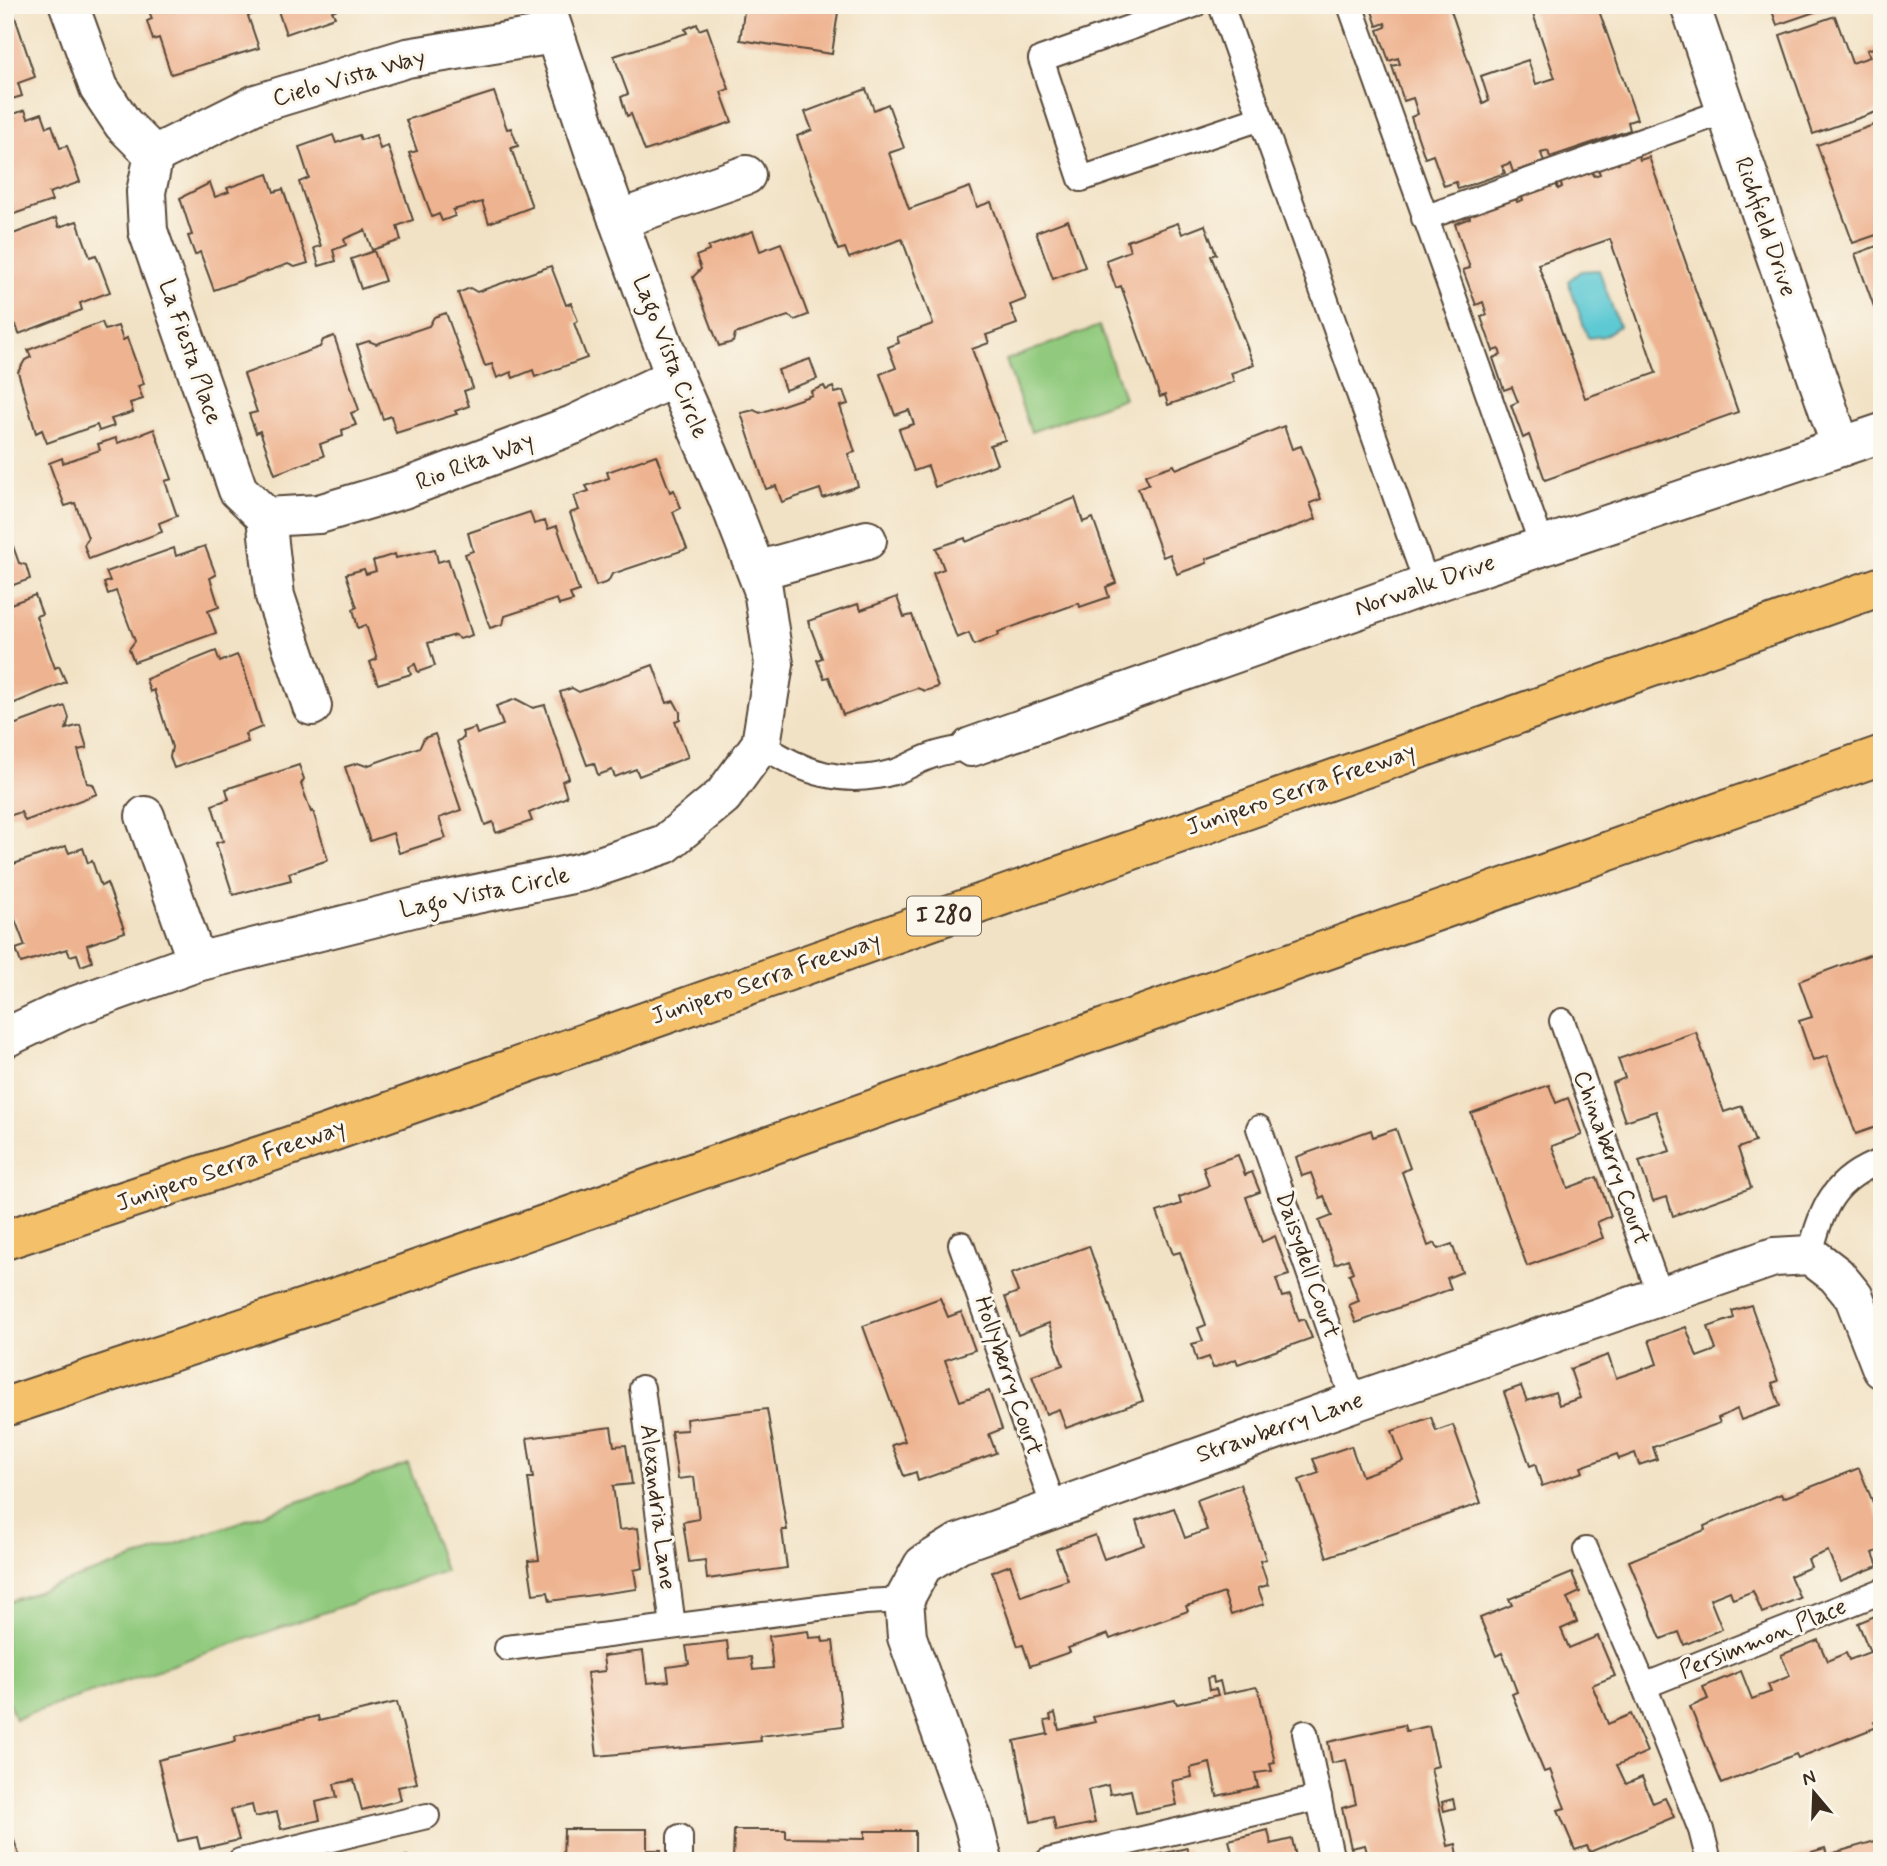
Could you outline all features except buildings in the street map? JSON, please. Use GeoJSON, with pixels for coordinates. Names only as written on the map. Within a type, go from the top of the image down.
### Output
{"type":"FeatureCollection","features":[{"type":"Feature","properties":{"kind":"highway","name":"Junipero Serra Freeway"},"geometry":{"type":"LineString","coordinates":[[5,1240],[339,1129],[1882,586]]}},
{"type":"Feature","properties":{"kind":"highway"},"geometry":{"type":"LineString","coordinates":[[5,1407],[396,1277],[1882,755]]}},
{"type":"Feature","properties":{"kind":"street"},"geometry":{"type":"LineString","coordinates":[[69,5],[99,88],[123,124],[154,155]]}},
{"type":"Feature","properties":{"kind":"street","name":"Richfield Drive"},"geometry":{"type":"LineString","coordinates":[[1690,5],[1841,447]]}},
{"type":"Feature","properties":{"kind":"street","name":"Cielo Vista Way"},"geometry":{"type":"LineString","coordinates":[[154,155],[256,104],[407,58],[550,20]]}},
{"type":"Feature","properties":{"kind":"street","name":"Lago Vista Circle"},"geometry":{"type":"LineString","coordinates":[[5,1038],[66,1009],[197,962],[428,904],[582,872],[665,844],[723,796],[761,744],[774,664],[763,589],[675,377],[550,20]]}},
{"type":"Feature","properties":{"kind":"street","name":"La Fiesta Place"},"geometry":{"type":"LineString","coordinates":[[154,155],[146,192],[148,231],[238,490],[266,517]]}},
{"type":"Feature","properties":{"kind":"street"},"geometry":{"type":"LineString","coordinates":[[618,220],[746,175]]}},
{"type":"Feature","properties":{"kind":"street","name":"Rio Rita Way"},"geometry":{"type":"LineString","coordinates":[[266,517],[319,514],[403,489],[573,425],[675,377]]}},
{"type":"Feature","properties":{"kind":"street","name":"Norwalk Drive"},"geometry":{"type":"LineString","coordinates":[[971,747],[1542,545],[1882,433]]}},
{"type":"Feature","properties":{"kind":"street"},"geometry":{"type":"LineString","coordinates":[[266,517],[275,596],[312,706]]}},
{"type":"Feature","properties":{"kind":"street"},"geometry":{"type":"LineString","coordinates":[[757,571],[867,540]]}},
{"type":"Feature","properties":{"kind":"street"},"geometry":{"type":"LineString","coordinates":[[145,816],[197,962]]}},
{"type":"Feature","properties":{"kind":"street"},"geometry":{"type":"LineString","coordinates":[[1810,1255],[1836,1275],[1854,1297],[1882,1369]]}},
{"type":"Feature","properties":{"kind":"street","name":"Strawberry Lane"},"geometry":{"type":"LineString","coordinates":[[904,1600],[923,1565],[959,1543],[1660,1295],[1774,1257],[1810,1255]]}},
{"type":"Feature","properties":{"kind":"street"},"geometry":{"type":"LineString","coordinates":[[904,1600],[907,1637],[972,1818],[983,1861]]}},
{"type":"Feature","properties":{"kind":"lane"},"geometry":{"type":"LineString","coordinates":[[1194,5],[1041,59],[1081,179],[1261,118]]}},
{"type":"Feature","properties":{"kind":"lane"},"geometry":{"type":"LineString","coordinates":[[1221,5],[1427,585]]}},
{"type":"Feature","properties":{"kind":"lane"},"geometry":{"type":"LineString","coordinates":[[1350,5],[1542,545]]}},
{"type":"Feature","properties":{"kind":"lane"},"geometry":{"type":"LineString","coordinates":[[1424,218],[1726,111]]}},
{"type":"Feature","properties":{"kind":"lane"},"geometry":{"type":"LineString","coordinates":[[761,744],[782,758],[820,775],[857,779],[894,772],[933,755],[971,747]]}},
{"type":"Feature","properties":{"kind":"lane","name":"Chinaberry Court"},"geometry":{"type":"LineString","coordinates":[[1562,1021],[1660,1295]]}},
{"type":"Feature","properties":{"kind":"lane","name":"Daisydell Court"},"geometry":{"type":"LineString","coordinates":[[1259,1128],[1354,1402]]}},
{"type":"Feature","properties":{"kind":"lane"},"geometry":{"type":"LineString","coordinates":[[1810,1255],[1818,1223],[1836,1187],[1866,1167],[1882,1161]]}},
{"type":"Feature","properties":{"kind":"lane","name":"Hollyberry Court"},"geometry":{"type":"LineString","coordinates":[[961,1244],[1054,1508]]}},
{"type":"Feature","properties":{"kind":"lane","name":"Alexandria Lane"},"geometry":{"type":"LineString","coordinates":[[642,1388],[673,1626]]}},
{"type":"Feature","properties":{"kind":"lane"},"geometry":{"type":"LineString","coordinates":[[1586,1550],[1701,1830],[1709,1861]]}},
{"type":"Feature","properties":{"kind":"lane","name":"Persimmon Place"},"geometry":{"type":"LineString","coordinates":[[1644,1686],[1882,1591]]}},
{"type":"Feature","properties":{"kind":"lane"},"geometry":{"type":"LineString","coordinates":[[507,1648],[865,1602],[904,1600]]}},
{"type":"Feature","properties":{"kind":"lane"},"geometry":{"type":"LineString","coordinates":[[1305,1733],[1332,1861]]}},
{"type":"Feature","properties":{"kind":"lane"},"geometry":{"type":"LineString","coordinates":[[1048,1861],[1319,1798]]}},
{"type":"Feature","properties":{"kind":"lane"},"geometry":{"type":"LineString","coordinates":[[240,1861],[305,1853],[427,1816]]}},
{"type":"Feature","properties":{"kind":"green space"},"geometry":{"type":"Polygon","coordinates":[[[1099,326],[1124,398],[1031,432],[1006,360],[1099,326]]]}},
{"type":"Feature","properties":{"kind":"green space"},"geometry":{"type":"Polygon","coordinates":[[[408,1464],[445,1571],[15,1719],[5,1692],[5,1603],[408,1464]]]}},
{"type":"Feature","properties":{"kind":"water"},"geometry":{"type":"Polygon","coordinates":[[[1599,270],[1619,326],[1604,336],[1588,338],[1568,281],[1581,271],[1599,270]]]}}]}
